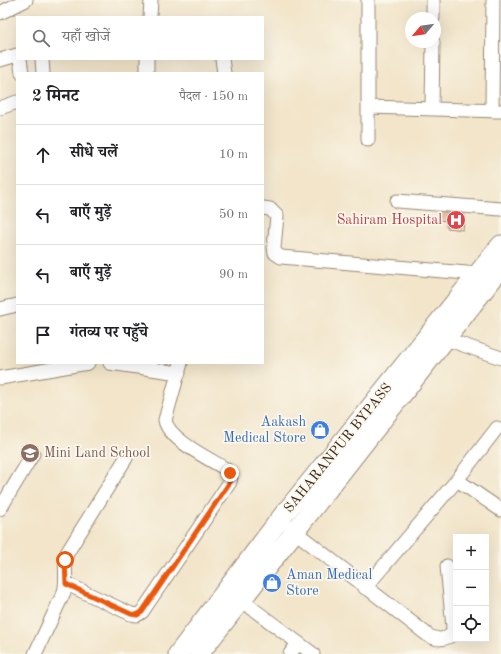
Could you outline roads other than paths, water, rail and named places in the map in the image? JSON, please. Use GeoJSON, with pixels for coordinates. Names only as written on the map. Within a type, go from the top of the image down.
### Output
{"type":"FeatureCollection","features":[{"type":"Feature","properties":{"kind":"main road","name":"SAHARANPUR BYPASS"},"geometry":{"type":"LineString","coordinates":[[178,654],[280,519],[439,335],[478,274],[501,245]]}},
{"type":"Feature","properties":{"kind":"main road"},"geometry":{"type":"LineString","coordinates":[[198,654],[294,531],[439,335],[501,268]]}},
{"type":"Feature","properties":{"kind":"street"},"geometry":{"type":"LineString","coordinates":[[0,13],[26,0]]}},
{"type":"Feature","properties":{"kind":"street"},"geometry":{"type":"LineString","coordinates":[[150,16],[151,0]]}},
{"type":"Feature","properties":{"kind":"street"},"geometry":{"type":"LineString","coordinates":[[368,0],[368,140]]}},
{"type":"Feature","properties":{"kind":"street"},"geometry":{"type":"LineString","coordinates":[[433,12],[434,0]]}},
{"type":"Feature","properties":{"kind":"street"},"geometry":{"type":"LineString","coordinates":[[368,107],[497,111],[493,0]]}},
{"type":"Feature","properties":{"kind":"street"},"geometry":{"type":"LineString","coordinates":[[432,109],[433,48]]}},
{"type":"Feature","properties":{"kind":"street"},"geometry":{"type":"LineString","coordinates":[[0,60],[16,55]]}},
{"type":"Feature","properties":{"kind":"street"},"geometry":{"type":"LineString","coordinates":[[20,60],[22,72]]}},
{"type":"Feature","properties":{"kind":"street"},"geometry":{"type":"LineString","coordinates":[[42,60],[43,72]]}},
{"type":"Feature","properties":{"kind":"street"},"geometry":{"type":"LineString","coordinates":[[147,60],[147,72]]}},
{"type":"Feature","properties":{"kind":"street"},"geometry":{"type":"LineString","coordinates":[[222,60],[224,72]]}},
{"type":"Feature","properties":{"kind":"street"},"geometry":{"type":"LineString","coordinates":[[0,108],[16,102]]}},
{"type":"Feature","properties":{"kind":"street"},"geometry":{"type":"LineString","coordinates":[[397,201],[501,209]]}},
{"type":"Feature","properties":{"kind":"street"},"geometry":{"type":"LineString","coordinates":[[264,208],[270,209],[276,216],[274,247],[278,256],[478,274]]}},
{"type":"Feature","properties":{"kind":"street"},"geometry":{"type":"LineString","coordinates":[[0,309],[16,305]]}},
{"type":"Feature","properties":{"kind":"street"},"geometry":{"type":"LineString","coordinates":[[439,335],[501,358]]}},
{"type":"Feature","properties":{"kind":"street"},"geometry":{"type":"LineString","coordinates":[[0,378],[82,364]]}},
{"type":"Feature","properties":{"kind":"street"},"geometry":{"type":"LineString","coordinates":[[66,584],[131,614],[137,615],[142,612],[230,482],[230,473],[180,440],[166,428],[165,420],[180,368],[124,364]]}},
{"type":"Feature","properties":{"kind":"street"},"geometry":{"type":"LineString","coordinates":[[365,588],[457,480],[497,428]]}},
{"type":"Feature","properties":{"kind":"street"},"geometry":{"type":"LineString","coordinates":[[0,509],[33,454]]}},
{"type":"Feature","properties":{"kind":"street"},"geometry":{"type":"LineString","coordinates":[[35,654],[66,584],[65,560],[67,553],[126,458]]}},
{"type":"Feature","properties":{"kind":"street"},"geometry":{"type":"LineString","coordinates":[[457,480],[501,510]]}},
{"type":"Feature","properties":{"kind":"street"},"geometry":{"type":"LineString","coordinates":[[280,519],[365,588],[428,636],[444,640],[452,635],[454,627],[447,566]]}},
{"type":"Feature","properties":{"kind":"street"},"geometry":{"type":"LineString","coordinates":[[240,600],[313,654]]}},
{"type":"Feature","properties":{"kind":"street"},"geometry":{"type":"LineString","coordinates":[[290,654],[298,643]]}},
{"type":"Feature","properties":{"kind":"place","name":"Sahiram Hospital"},"geometry":{"type":"Point","coordinates":[456,220]}},
{"type":"Feature","properties":{"kind":"place","name":"Aakash Medical Store"},"geometry":{"type":"Point","coordinates":[320,430]}},
{"type":"Feature","properties":{"kind":"place","name":"Mini Land School"},"geometry":{"type":"Point","coordinates":[30,453]}},
{"type":"Feature","properties":{"kind":"place","name":"Aman Medical Store"},"geometry":{"type":"Point","coordinates":[272,583]}}]}
